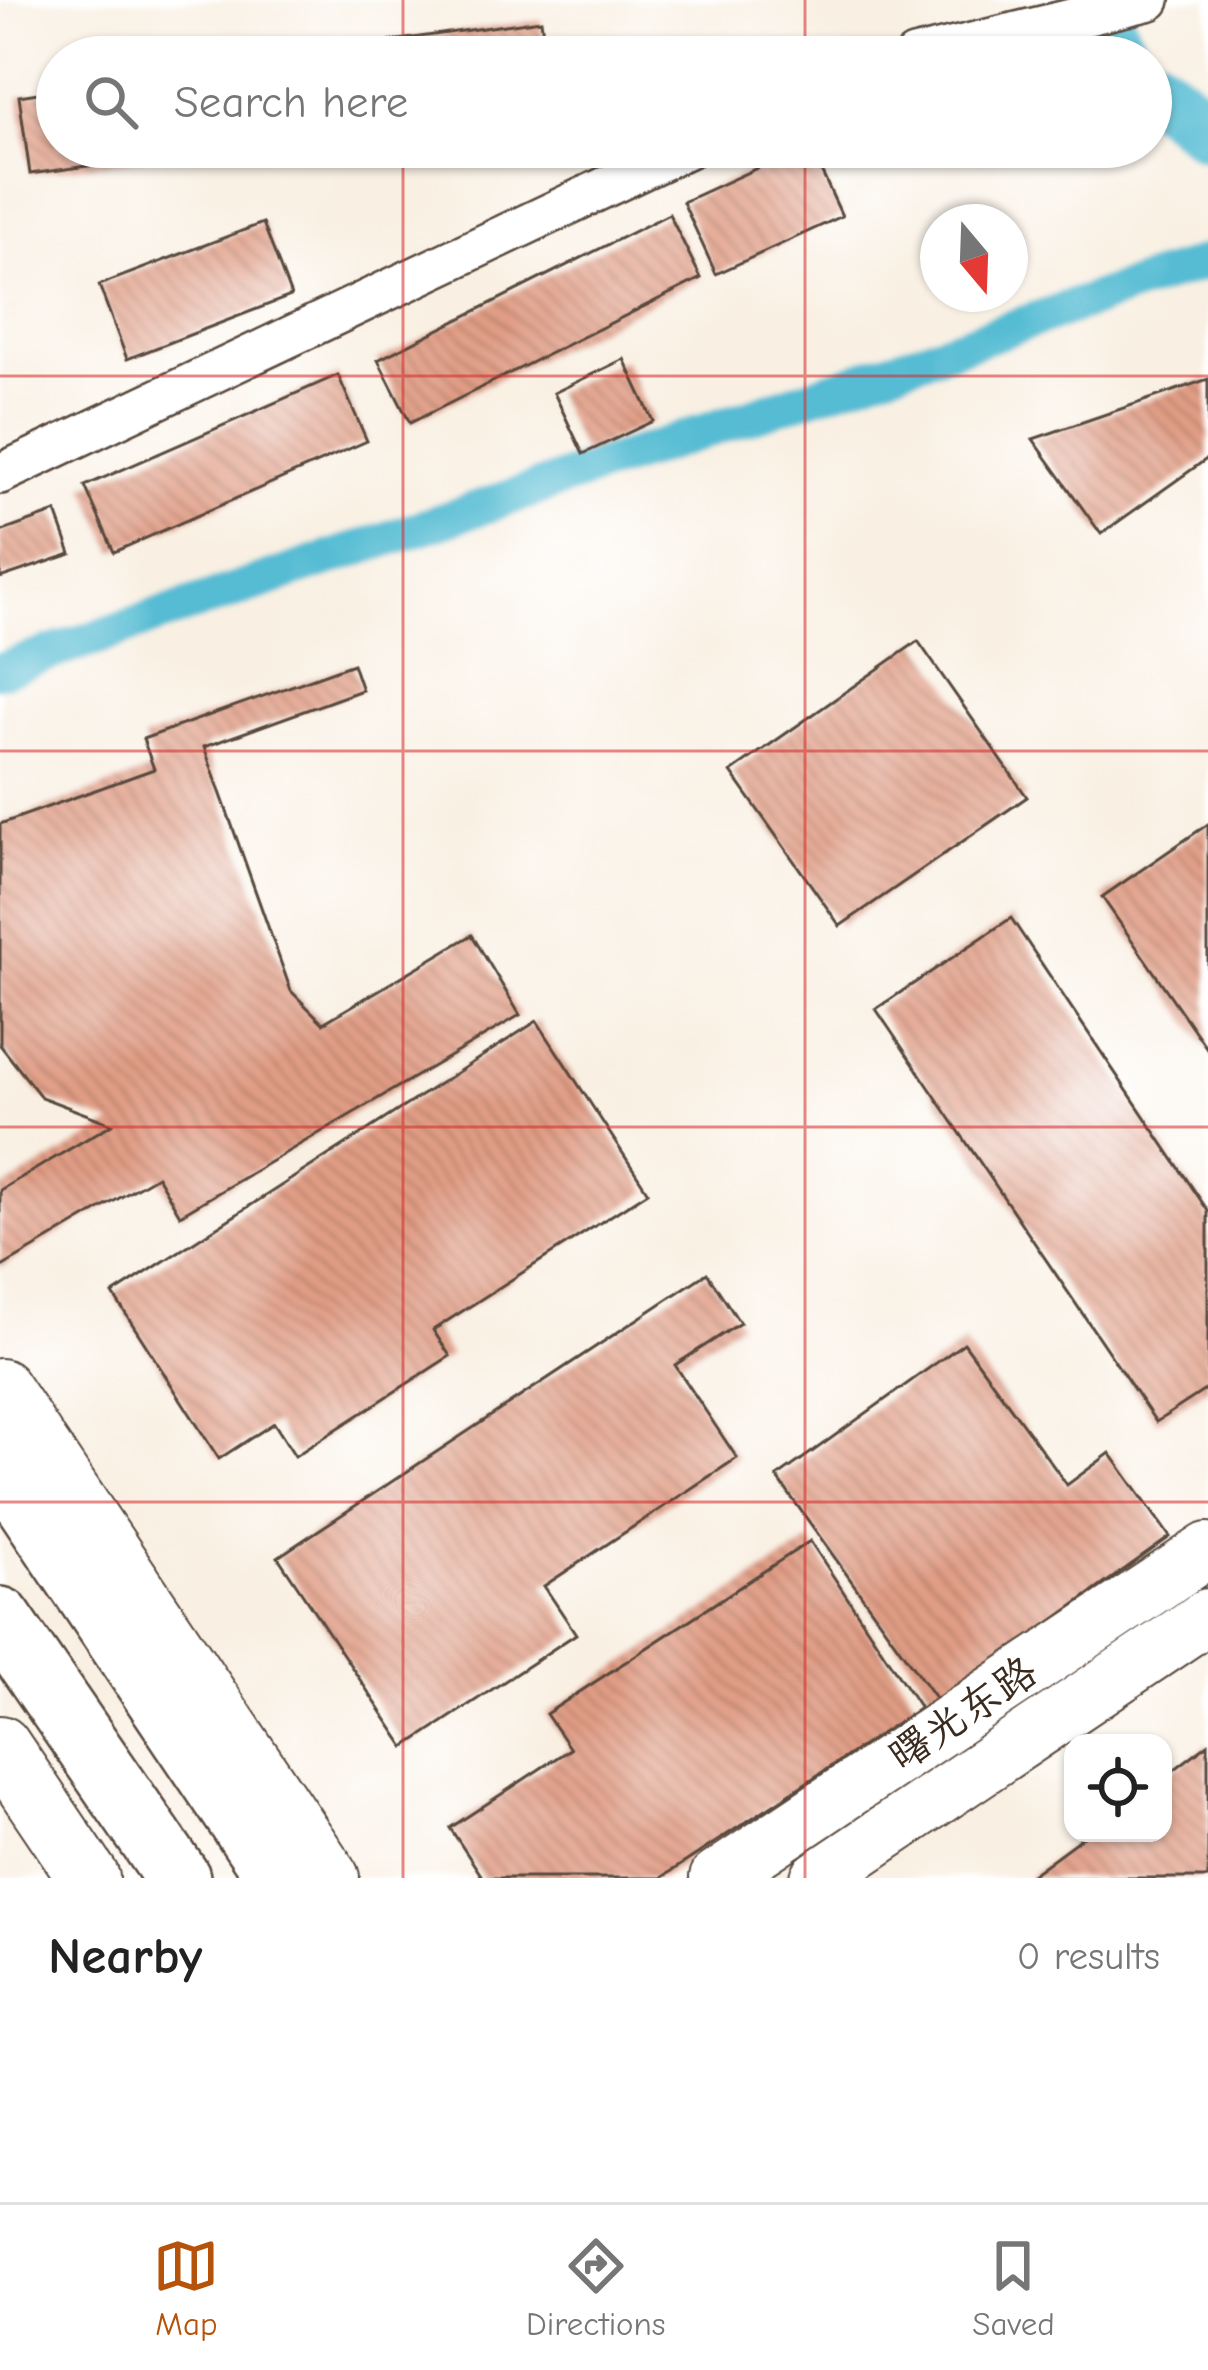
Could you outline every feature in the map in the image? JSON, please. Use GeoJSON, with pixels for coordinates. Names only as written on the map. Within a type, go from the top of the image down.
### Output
{"type":"FeatureCollection","features":[{"type":"Feature","properties":{"kind":"highway"},"geometry":{"type":"LineString","coordinates":[[0,1463],[279,1878]]}},
{"type":"Feature","properties":{"kind":"highway"},"geometry":{"type":"LineString","coordinates":[[0,1618],[178,1878]]}},
{"type":"Feature","properties":{"kind":"main road"},"geometry":{"type":"LineString","coordinates":[[0,1389],[329,1878]]}},
{"type":"Feature","properties":{"kind":"main road","name":"曙光东路"},"geometry":{"type":"LineString","coordinates":[[717,1878],[1208,1550]]}},
{"type":"Feature","properties":{"kind":"main road","name":"曙光东路"},"geometry":{"type":"LineString","coordinates":[[818,1878],[1208,1616]]}},
{"type":"Feature","properties":{"kind":"main road"},"geometry":{"type":"LineString","coordinates":[[0,1746],[89,1878]]}},
{"type":"Feature","properties":{"kind":"street"},"geometry":{"type":"LineString","coordinates":[[1004,36],[1150,0]]}},
{"type":"Feature","properties":{"kind":"street"},"geometry":{"type":"LineString","coordinates":[[0,474],[646,168]]}},
{"type":"Feature","properties":{"kind":"building"},"geometry":{"type":"Polygon","coordinates":[[[541,20],[543,36],[427,36],[541,20]]]}},
{"type":"Feature","properties":{"kind":"building"},"geometry":{"type":"Polygon","coordinates":[[[36,93],[36,168],[73,168],[30,174],[19,96],[36,93]]]}},
{"type":"Feature","properties":{"kind":"building"},"geometry":{"type":"Polygon","coordinates":[[[757,168],[820,168],[842,216],[716,274],[683,202],[757,168]]]}},
{"type":"Feature","properties":{"kind":"building"},"geometry":{"type":"Polygon","coordinates":[[[669,214],[701,278],[410,423],[378,360],[669,214]]]}},
{"type":"Feature","properties":{"kind":"building"},"geometry":{"type":"Polygon","coordinates":[[[263,223],[291,296],[127,359],[99,285],[263,223]]]}},
{"type":"Feature","properties":{"kind":"building"},"geometry":{"type":"Polygon","coordinates":[[[624,359],[653,421],[583,454],[554,393],[624,359]]]}},
{"type":"Feature","properties":{"kind":"building"},"geometry":{"type":"Polygon","coordinates":[[[338,375],[367,441],[114,552],[85,486],[338,375]]]}},
{"type":"Feature","properties":{"kind":"building"},"geometry":{"type":"Polygon","coordinates":[[[1208,379],[1208,458],[1101,534],[1033,439],[1208,379]]]}},
{"type":"Feature","properties":{"kind":"building"},"geometry":{"type":"Polygon","coordinates":[[[56,512],[71,554],[0,578],[0,532],[56,512]]]}},
{"type":"Feature","properties":{"kind":"building"},"geometry":{"type":"Polygon","coordinates":[[[918,641],[1027,797],[840,926],[731,772],[918,641]]]}},
{"type":"Feature","properties":{"kind":"building"},"geometry":{"type":"Polygon","coordinates":[[[353,664],[362,690],[204,747],[291,991],[323,1023],[472,935],[520,1015],[180,1215],[157,1176],[0,1268],[0,1190],[112,1124],[41,1097],[0,1045],[0,824],[154,769],[143,739],[353,664]]]}},
{"type":"Feature","properties":{"kind":"building"},"geometry":{"type":"Polygon","coordinates":[[[1208,824],[1208,1050],[1102,897],[1208,824]]]}},
{"type":"Feature","properties":{"kind":"building"},"geometry":{"type":"Polygon","coordinates":[[[1011,918],[1208,1211],[1208,1388],[1156,1422],[876,1009],[1011,918]]]}},
{"type":"Feature","properties":{"kind":"building"},"geometry":{"type":"Polygon","coordinates":[[[537,1021],[648,1192],[433,1330],[450,1356],[295,1456],[274,1423],[219,1459],[113,1294],[537,1021]]]}},
{"type":"Feature","properties":{"kind":"building"},"geometry":{"type":"Polygon","coordinates":[[[707,1273],[740,1323],[675,1365],[737,1458],[544,1586],[576,1634],[405,1747],[278,1557],[707,1273]]]}},
{"type":"Feature","properties":{"kind":"building"},"geometry":{"type":"Polygon","coordinates":[[[964,1343],[1067,1485],[1110,1453],[1170,1537],[938,1702],[777,1477],[964,1343]]]}},
{"type":"Feature","properties":{"kind":"building"},"geometry":{"type":"Polygon","coordinates":[[[810,1541],[920,1708],[661,1878],[483,1878],[450,1828],[570,1749],[546,1714],[810,1541]]]}},
{"type":"Feature","properties":{"kind":"building"},"geometry":{"type":"Polygon","coordinates":[[[1208,1744],[1208,1878],[1027,1878],[1076,1842],[1172,1842],[1172,1771],[1208,1744]]]}},
{"type":"Feature","properties":{"kind":"waterway"},"geometry":{"type":"LineString","coordinates":[[1091,0],[1109,36]]}},
{"type":"Feature","properties":{"kind":"waterway"},"geometry":{"type":"LineString","coordinates":[[1172,101],[1208,129]]}},
{"type":"Feature","properties":{"kind":"waterway"},"geometry":{"type":"LineString","coordinates":[[0,670],[1208,261]]}}]}
